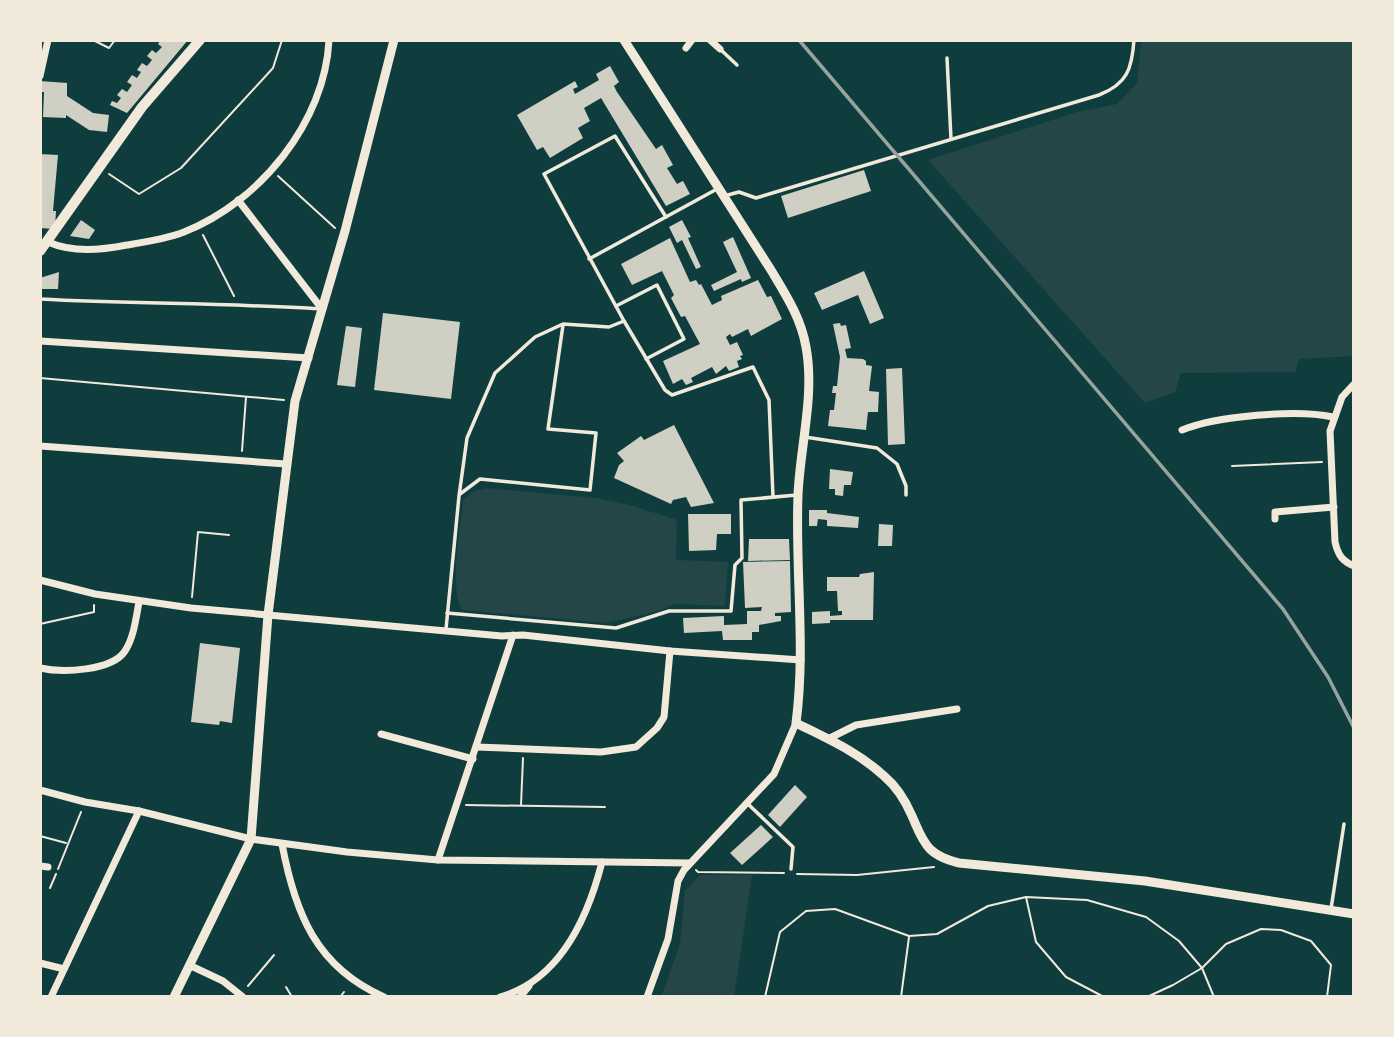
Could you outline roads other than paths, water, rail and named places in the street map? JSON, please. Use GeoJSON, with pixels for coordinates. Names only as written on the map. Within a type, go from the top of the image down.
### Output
{"type":"FeatureCollection","features":[{"type":"Feature","properties":{"kind":"main road"},"geometry":{"type":"LineString","coordinates":[[40,251],[142,107],[201,40]]}},
{"type":"Feature","properties":{"kind":"street"},"geometry":{"type":"LineString","coordinates":[[40,76],[48,40]]}},
{"type":"Feature","properties":{"kind":"street"},"geometry":{"type":"LineString","coordinates":[[48,242],[63,247],[97,250],[157,240],[185,232],[238,200],[272,170],[311,112],[324,75],[329,40]]}},
{"type":"Feature","properties":{"kind":"street"},"geometry":{"type":"LineString","coordinates":[[174,997],[250,839],[268,615],[295,401],[345,231],[394,40]]}},
{"type":"Feature","properties":{"kind":"street"},"geometry":{"type":"LineString","coordinates":[[624,40],[777,281],[803,328],[808,370],[798,495],[801,690],[796,723],[774,774],[690,863],[678,881],[668,939],[647,997]]}},
{"type":"Feature","properties":{"kind":"street"},"geometry":{"type":"LineString","coordinates":[[686,48],[692,40]]}},
{"type":"Feature","properties":{"kind":"street"},"geometry":{"type":"LineString","coordinates":[[710,40],[720,49]]}},
{"type":"Feature","properties":{"kind":"street"},"geometry":{"type":"LineString","coordinates":[[238,200],[322,309]]}},
{"type":"Feature","properties":{"kind":"street"},"geometry":{"type":"LineString","coordinates":[[40,341],[309,358]]}},
{"type":"Feature","properties":{"kind":"street"},"geometry":{"type":"LineString","coordinates":[[1354,384],[1342,397],[1330,432],[1338,554],[1345,562],[1354,566]]}},
{"type":"Feature","properties":{"kind":"street"},"geometry":{"type":"LineString","coordinates":[[1182,430],[1200,423],[1260,416],[1316,413],[1334,417]]}},
{"type":"Feature","properties":{"kind":"street"},"geometry":{"type":"LineString","coordinates":[[40,446],[286,464]]}},
{"type":"Feature","properties":{"kind":"street"},"geometry":{"type":"LineString","coordinates":[[1275,519],[1275,512],[1334,507]]}},
{"type":"Feature","properties":{"kind":"street"},"geometry":{"type":"LineString","coordinates":[[40,580],[95,594],[191,608],[670,651],[801,660]]}},
{"type":"Feature","properties":{"kind":"street"},"geometry":{"type":"LineString","coordinates":[[40,668],[82,670],[105,664],[124,654],[130,641],[139,602]]}},
{"type":"Feature","properties":{"kind":"street"},"geometry":{"type":"LineString","coordinates":[[438,860],[513,635]]}},
{"type":"Feature","properties":{"kind":"street"},"geometry":{"type":"LineString","coordinates":[[477,747],[614,752],[636,747],[657,728],[664,716],[670,651]]}},
{"type":"Feature","properties":{"kind":"street"},"geometry":{"type":"LineString","coordinates":[[830,738],[856,725],[957,709]]}},
{"type":"Feature","properties":{"kind":"street"},"geometry":{"type":"LineString","coordinates":[[796,723],[859,755],[886,777],[900,794],[930,849],[944,858],[959,863],[1145,881],[1354,914]]}},
{"type":"Feature","properties":{"kind":"street"},"geometry":{"type":"LineString","coordinates":[[380,734],[473,759]]}},
{"type":"Feature","properties":{"kind":"street"},"geometry":{"type":"LineString","coordinates":[[40,790],[282,844],[438,860],[690,863]]}},
{"type":"Feature","properties":{"kind":"street"},"geometry":{"type":"LineString","coordinates":[[51,997],[139,811]]}},
{"type":"Feature","properties":{"kind":"street"},"geometry":{"type":"LineString","coordinates":[[282,844],[298,910],[320,948],[364,988],[384,997]]}},
{"type":"Feature","properties":{"kind":"street"},"geometry":{"type":"LineString","coordinates":[[520,997],[531,982],[550,966],[580,926],[602,862]]}},
{"type":"Feature","properties":{"kind":"street"},"geometry":{"type":"LineString","coordinates":[[40,963],[64,969]]}},
{"type":"Feature","properties":{"kind":"street"},"geometry":{"type":"LineString","coordinates":[[188,965],[223,981],[242,995]]}},
{"type":"Feature","properties":{"kind":"street"},"geometry":{"type":"LineString","coordinates":[[500,997],[531,982]]}},
{"type":"Feature","properties":{"kind":"lane"},"geometry":{"type":"LineString","coordinates":[[589,259],[666,217],[720,193],[739,192],[756,198],[1110,91],[1130,71],[1134,40]]}},
{"type":"Feature","properties":{"kind":"lane"},"geometry":{"type":"LineString","coordinates":[[720,49],[737,65]]}},
{"type":"Feature","properties":{"kind":"lane"},"geometry":{"type":"LineString","coordinates":[[947,58],[951,139]]}},
{"type":"Feature","properties":{"kind":"lane"},"geometry":{"type":"LineString","coordinates":[[666,217],[615,136],[544,174],[589,259],[665,390],[672,395],[753,367],[769,400],[773,497]]}},
{"type":"Feature","properties":{"kind":"lane"},"geometry":{"type":"LineString","coordinates":[[616,306],[657,285],[684,339],[646,359]]}},
{"type":"Feature","properties":{"kind":"lane"},"geometry":{"type":"LineString","coordinates":[[40,299],[125,304],[238,303],[322,309]]}},
{"type":"Feature","properties":{"kind":"lane"},"geometry":{"type":"LineString","coordinates":[[446,631],[467,438],[495,373],[535,337],[563,324],[609,327],[624,321]]}},
{"type":"Feature","properties":{"kind":"lane"},"geometry":{"type":"LineString","coordinates":[[459,496],[480,479],[590,490],[596,433],[548,429],[563,324]]}},
{"type":"Feature","properties":{"kind":"lane"},"geometry":{"type":"LineString","coordinates":[[803,436],[877,448],[897,464],[906,486],[906,495]]}},
{"type":"Feature","properties":{"kind":"lane"},"geometry":{"type":"LineString","coordinates":[[447,613],[616,628],[669,611],[731,611],[735,565],[742,558],[741,499],[798,495]]}},
{"type":"Feature","properties":{"kind":"lane"},"geometry":{"type":"LineString","coordinates":[[748,804],[793,847],[791,869]]}},
{"type":"Feature","properties":{"kind":"lane"},"geometry":{"type":"LineString","coordinates":[[1331,911],[1344,824]]}},
{"type":"Feature","properties":{"kind":"railway"},"geometry":{"type":"LineString","coordinates":[[799,40],[1283,609],[1328,677],[1354,728]]}}]}
